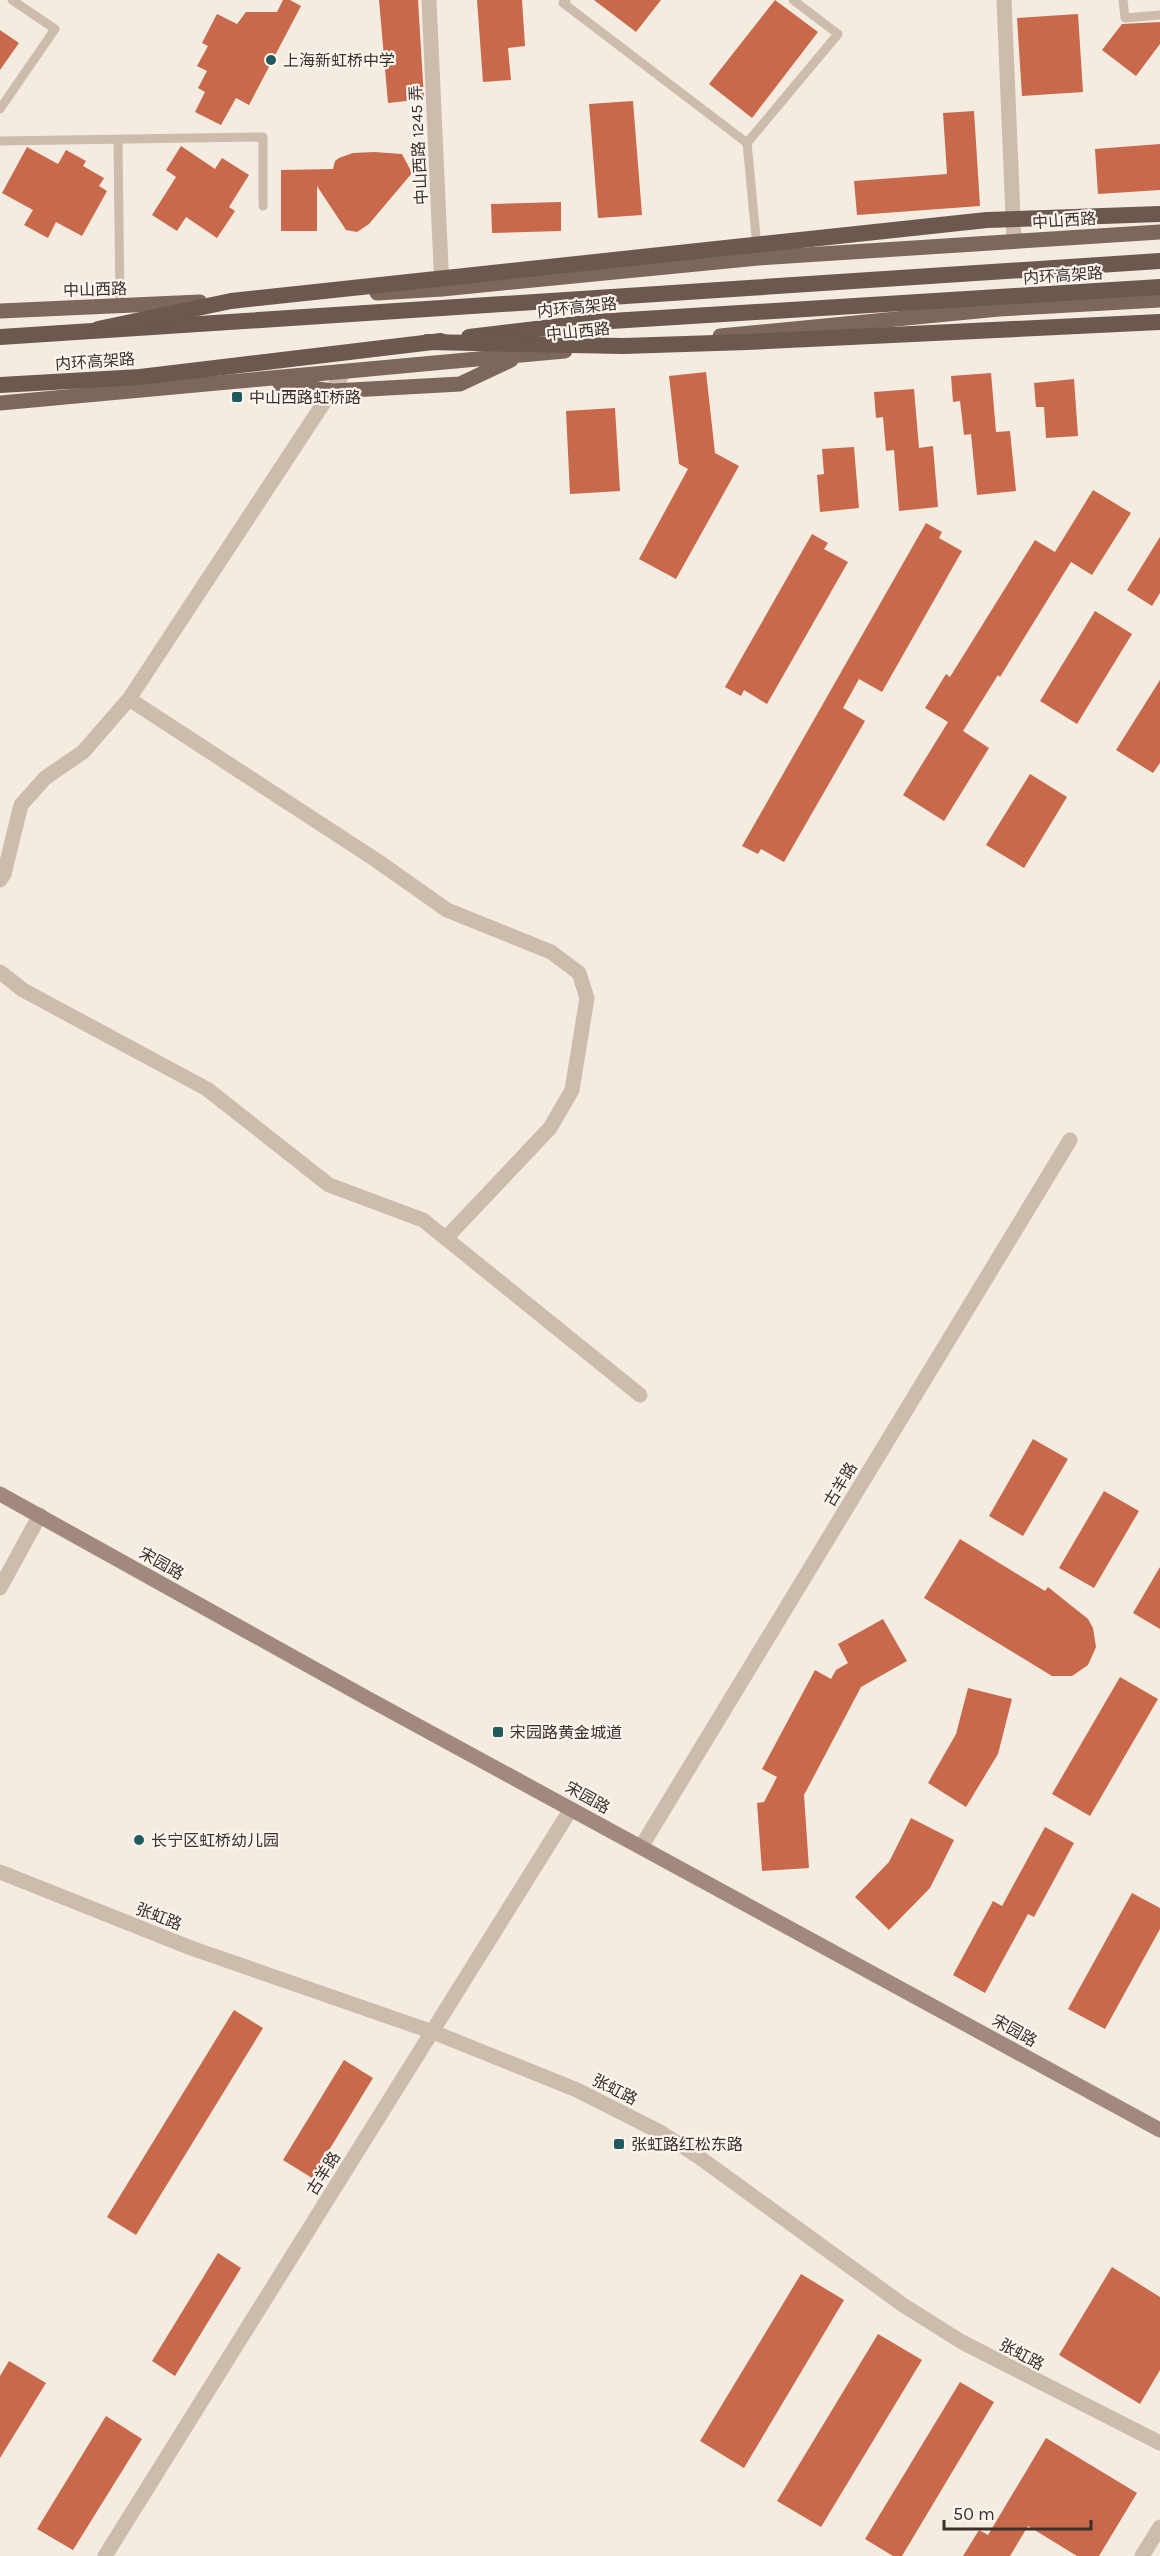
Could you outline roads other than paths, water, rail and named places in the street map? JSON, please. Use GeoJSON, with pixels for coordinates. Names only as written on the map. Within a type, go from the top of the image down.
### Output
{"type":"FeatureCollection","features":[{"type":"Feature","properties":{"kind":"highway"},"geometry":{"type":"LineString","coordinates":[[98,329],[243,300],[987,220],[1160,214]]}},
{"type":"Feature","properties":{"kind":"highway","name":"内环高架路"},"geometry":{"type":"LineString","coordinates":[[0,337],[1160,261]]}},
{"type":"Feature","properties":{"kind":"highway","name":"内环高架路"},"geometry":{"type":"LineString","coordinates":[[0,385],[140,377],[595,322],[1160,287]]}},
{"type":"Feature","properties":{"kind":"highway"},"geometry":{"type":"LineString","coordinates":[[427,342],[645,345],[1160,322]]}},
{"type":"Feature","properties":{"kind":"main road","name":"中山西路"},"geometry":{"type":"LineString","coordinates":[[0,311],[442,289],[758,258],[1160,231]]}},
{"type":"Feature","properties":{"kind":"main road","name":"中山西路"},"geometry":{"type":"LineString","coordinates":[[0,403],[999,309],[1160,300]]}},
{"type":"Feature","properties":{"kind":"main road"},"geometry":{"type":"LineString","coordinates":[[250,380],[333,391],[460,384],[523,355]]}},
{"type":"Feature","properties":{"kind":"main road","name":"宋园路"},"geometry":{"type":"LineString","coordinates":[[0,1494],[364,1697],[1160,2130]]}},
{"type":"Feature","properties":{"kind":"street","name":"中山西路 1245 弄"},"geometry":{"type":"LineString","coordinates":[[429,0],[442,289]]}},
{"type":"Feature","properties":{"kind":"street"},"geometry":{"type":"LineString","coordinates":[[1004,0],[1014,241]]}},
{"type":"Feature","properties":{"kind":"street"},"geometry":{"type":"LineString","coordinates":[[0,880],[4,874],[21,805],[45,778],[83,752],[129,699],[344,372]]}},
{"type":"Feature","properties":{"kind":"street"},"geometry":{"type":"LineString","coordinates":[[129,699],[376,860],[447,910],[551,952],[579,973],[587,998],[572,1090],[550,1128],[446,1238]]}},
{"type":"Feature","properties":{"kind":"street"},"geometry":{"type":"LineString","coordinates":[[0,972],[23,990],[207,1089],[329,1185],[423,1220],[640,1395]]}},
{"type":"Feature","properties":{"kind":"street","name":"古羊路"},"geometry":{"type":"LineString","coordinates":[[641,1847],[1070,1140]]}},
{"type":"Feature","properties":{"kind":"street"},"geometry":{"type":"LineString","coordinates":[[0,1588],[40,1515]]}},
{"type":"Feature","properties":{"kind":"street","name":"古羊路"},"geometry":{"type":"LineString","coordinates":[[105,2556],[571,1809]]}},
{"type":"Feature","properties":{"kind":"street","name":"张虹路"},"geometry":{"type":"LineString","coordinates":[[0,1872],[191,1948],[433,2032],[577,2090],[660,2132],[699,2157],[903,2305],[962,2342],[1160,2443]]}},
{"type":"Feature","properties":{"kind":"street"},"geometry":{"type":"LineString","coordinates":[[1142,2556],[1160,2527]]}},
{"type":"Feature","properties":{"kind":"lane"},"geometry":{"type":"LineString","coordinates":[[0,109],[55,29],[12,0]]}},
{"type":"Feature","properties":{"kind":"lane"},"geometry":{"type":"LineString","coordinates":[[566,0],[563,3],[747,143]]}},
{"type":"Feature","properties":{"kind":"lane"},"geometry":{"type":"LineString","coordinates":[[758,258],[747,143],[838,34],[793,0]]}},
{"type":"Feature","properties":{"kind":"lane"},"geometry":{"type":"LineString","coordinates":[[1123,0],[1125,18],[1160,15]]}},
{"type":"Feature","properties":{"kind":"lane"},"geometry":{"type":"LineString","coordinates":[[0,141],[263,137],[263,206]]}},
{"type":"Feature","properties":{"kind":"lane"},"geometry":{"type":"LineString","coordinates":[[118,141],[120,306]]}},
{"type":"Feature","properties":{"kind":"place","name":"上海新虹桥中学"},"geometry":{"type":"Point","coordinates":[271,60]}},
{"type":"Feature","properties":{"kind":"place","name":"中山西路虹桥路"},"geometry":{"type":"Point","coordinates":[237,397]}},
{"type":"Feature","properties":{"kind":"place","name":"宋园路黄金城道"},"geometry":{"type":"Point","coordinates":[498,1732]}},
{"type":"Feature","properties":{"kind":"place","name":"长宁区虹桥幼儿园"},"geometry":{"type":"Point","coordinates":[139,1840]}},
{"type":"Feature","properties":{"kind":"place","name":"张虹路红松东路"},"geometry":{"type":"Point","coordinates":[619,2144]}}]}
